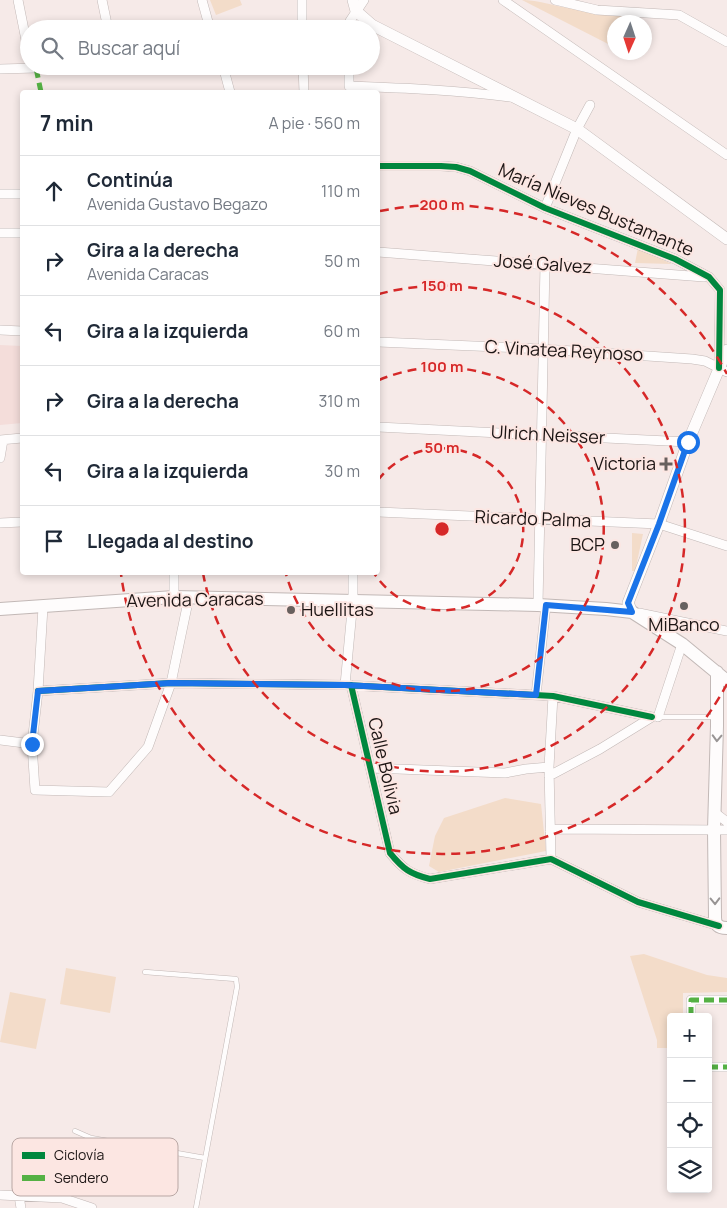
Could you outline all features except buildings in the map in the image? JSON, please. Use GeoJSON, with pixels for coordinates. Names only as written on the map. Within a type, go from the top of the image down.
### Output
{"type":"FeatureCollection","features":[{"type":"Feature","properties":{"kind":"main road","name":"Avenida Caracas"},"geometry":{"type":"LineString","coordinates":[[0,609],[189,597],[542,605],[632,612],[682,644],[727,681]]}},
{"type":"Feature","properties":{"kind":"main road"},"geometry":{"type":"LineString","coordinates":[[717,672],[714,812],[715,917],[716,922],[723,927]]}},
{"type":"Feature","properties":{"kind":"street"},"geometry":{"type":"LineString","coordinates":[[18,0],[22,20]]}},
{"type":"Feature","properties":{"kind":"street"},"geometry":{"type":"LineString","coordinates":[[102,0],[106,20]]}},
{"type":"Feature","properties":{"kind":"street"},"geometry":{"type":"LineString","coordinates":[[202,0],[208,20]]}},
{"type":"Feature","properties":{"kind":"street"},"geometry":{"type":"LineString","coordinates":[[302,0],[302,20]]}},
{"type":"Feature","properties":{"kind":"street"},"geometry":{"type":"LineString","coordinates":[[350,20],[355,5],[364,0]]}},
{"type":"Feature","properties":{"kind":"street"},"geometry":{"type":"LineString","coordinates":[[503,0],[727,155]]}},
{"type":"Feature","properties":{"kind":"street"},"geometry":{"type":"LineString","coordinates":[[555,0],[597,10],[679,15],[727,42]]}},
{"type":"Feature","properties":{"kind":"street"},"geometry":{"type":"LineString","coordinates":[[355,5],[368,20]]}},
{"type":"Feature","properties":{"kind":"street"},"geometry":{"type":"LineString","coordinates":[[380,29],[577,129],[727,239]]}},
{"type":"Feature","properties":{"kind":"street"},"geometry":{"type":"LineString","coordinates":[[0,69],[20,68]]}},
{"type":"Feature","properties":{"kind":"street"},"geometry":{"type":"LineString","coordinates":[[225,75],[229,90]]}},
{"type":"Feature","properties":{"kind":"street"},"geometry":{"type":"LineString","coordinates":[[303,75],[304,90]]}},
{"type":"Feature","properties":{"kind":"street"},"geometry":{"type":"LineString","coordinates":[[349,75],[349,86],[470,92],[515,98]]}},
{"type":"Feature","properties":{"kind":"street"},"geometry":{"type":"LineString","coordinates":[[545,208],[577,129],[590,105]]}},
{"type":"Feature","properties":{"kind":"street","name":"María Nieves Bustamante"},"geometry":{"type":"LineString","coordinates":[[380,166],[456,167],[470,171],[545,208],[675,259],[709,277],[720,290],[723,370]]}},
{"type":"Feature","properties":{"kind":"street"},"geometry":{"type":"LineString","coordinates":[[0,194],[20,194]]}},
{"type":"Feature","properties":{"kind":"street"},"geometry":{"type":"LineString","coordinates":[[0,233],[20,233]]}},
{"type":"Feature","properties":{"kind":"street","name":"José Galvez"},"geometry":{"type":"LineString","coordinates":[[380,252],[709,277]]}},
{"type":"Feature","properties":{"kind":"street"},"geometry":{"type":"LineString","coordinates":[[536,695],[542,605],[540,519],[545,264]]}},
{"type":"Feature","properties":{"kind":"street"},"geometry":{"type":"LineString","coordinates":[[0,330],[20,331]]}},
{"type":"Feature","properties":{"kind":"street","name":"C. Vinatea Reynoso"},"geometry":{"type":"LineString","coordinates":[[380,342],[692,358],[705,361],[723,370]]}},
{"type":"Feature","properties":{"kind":"street"},"geometry":{"type":"LineString","coordinates":[[727,350],[723,370],[688,442],[628,603],[632,612],[727,631]]}},
{"type":"Feature","properties":{"kind":"street","name":"Ulrich Neisser"},"geometry":{"type":"LineString","coordinates":[[380,426],[688,442]]}},
{"type":"Feature","properties":{"kind":"street"},"geometry":{"type":"LineString","coordinates":[[0,458],[1,440],[20,438]]}},
{"type":"Feature","properties":{"kind":"street","name":"Ricardo Palma"},"geometry":{"type":"LineString","coordinates":[[380,512],[659,524],[727,546]]}},
{"type":"Feature","properties":{"kind":"street"},"geometry":{"type":"LineString","coordinates":[[0,523],[20,522]]}},
{"type":"Feature","properties":{"kind":"street"},"geometry":{"type":"LineString","coordinates":[[174,575],[174,597]]}},
{"type":"Feature","properties":{"kind":"street","name":"Calle Bolivia"},"geometry":{"type":"LineString","coordinates":[[353,575],[348,685],[390,853],[400,866],[413,874],[430,879],[551,859]]}},
{"type":"Feature","properties":{"kind":"street"},"geometry":{"type":"LineString","coordinates":[[43,607],[38,691],[32,744],[35,790],[109,792],[148,746],[171,683],[189,597]]}},
{"type":"Feature","properties":{"kind":"street"},"geometry":{"type":"LineString","coordinates":[[370,768],[505,773],[526,769],[549,772],[600,749],[655,717],[682,644]]}},
{"type":"Feature","properties":{"kind":"street"},"geometry":{"type":"LineString","coordinates":[[38,691],[171,683],[348,685],[553,696],[655,717]]}},
{"type":"Feature","properties":{"kind":"street"},"geometry":{"type":"LineString","coordinates":[[553,696],[549,772],[551,859],[638,902],[723,927]]}},
{"type":"Feature","properties":{"kind":"street"},"geometry":{"type":"LineString","coordinates":[[0,740],[32,744]]}},
{"type":"Feature","properties":{"kind":"street"},"geometry":{"type":"LineString","coordinates":[[714,812],[727,822]]}},
{"type":"Feature","properties":{"kind":"street"},"geometry":{"type":"LineString","coordinates":[[550,829],[727,830]]}},
{"type":"Feature","properties":{"kind":"street"},"geometry":{"type":"LineString","coordinates":[[691,1013],[691,1000],[727,1000]]}},
{"type":"Feature","properties":{"kind":"street"},"geometry":{"type":"LineString","coordinates":[[712,1067],[727,1067]]}},
{"type":"Feature","properties":{"kind":"street"},"geometry":{"type":"LineString","coordinates":[[21,1208],[19,1196],[62,1198],[92,1208]]}},
{"type":"Feature","properties":{"kind":"lane"},"geometry":{"type":"LineString","coordinates":[[655,717],[717,717]]}},
{"type":"Feature","properties":{"kind":"lane"},"geometry":{"type":"LineString","coordinates":[[145,972],[236,979],[238,987],[196,1208]]}},
{"type":"Feature","properties":{"kind":"lane"},"geometry":{"type":"LineString","coordinates":[[75,1131],[91,1138]]}},
{"type":"Feature","properties":{"kind":"lane"},"geometry":{"type":"LineString","coordinates":[[178,1153],[205,1158]]}},
{"type":"Feature","properties":{"kind":"shaded area"},"geometry":{"type":"Polygon","coordinates":[[[210,0],[240,0],[242,5],[216,15],[210,0]]]}},
{"type":"Feature","properties":{"kind":"shaded area"},"geometry":{"type":"Polygon","coordinates":[[[522,0],[577,9],[633,13],[632,15],[607,15],[607,43],[522,0]]]}},
{"type":"Feature","properties":{"kind":"shaded area"},"geometry":{"type":"Polygon","coordinates":[[[638,248],[672,264],[635,263],[638,248]]]}},
{"type":"Feature","properties":{"kind":"shaded area"},"geometry":{"type":"Polygon","coordinates":[[[0,345],[20,346],[20,423],[0,425],[0,345]]]}},
{"type":"Feature","properties":{"kind":"shaded area"},"geometry":{"type":"Polygon","coordinates":[[[632,533],[643,534],[635,571],[632,571],[632,533]]]}},
{"type":"Feature","properties":{"kind":"shaded area"},"geometry":{"type":"Polygon","coordinates":[[[505,798],[541,804],[546,851],[439,872],[429,866],[435,836],[444,818],[505,798]]]}},
{"type":"Feature","properties":{"kind":"shaded area"},"geometry":{"type":"Polygon","coordinates":[[[644,954],[707,975],[727,978],[727,992],[683,993],[683,1013],[667,1013],[667,1048],[657,1048],[657,1040],[630,956],[644,954]]]}},
{"type":"Feature","properties":{"kind":"shaded area"},"geometry":{"type":"Polygon","coordinates":[[[66,968],[116,977],[110,1013],[60,1004],[66,968]]]}},
{"type":"Feature","properties":{"kind":"shaded area"},"geometry":{"type":"Polygon","coordinates":[[[10,992],[46,999],[36,1049],[0,1042],[10,992]]]}},
{"type":"Feature","properties":{"kind":"marked path"},"geometry":{"type":"LineString","coordinates":[[37,75],[41,90]]}},
{"type":"Feature","properties":{"kind":"marked path"},"geometry":{"type":"LineString","coordinates":[[691,1013],[691,1000],[727,1000]]}},
{"type":"Feature","properties":{"kind":"marked path"},"geometry":{"type":"LineString","coordinates":[[712,1067],[727,1067]]}},
{"type":"Feature","properties":{"kind":"cycle path"},"geometry":{"type":"LineString","coordinates":[[380,166],[441,166],[456,167],[470,171],[545,208],[675,259],[709,277],[720,290],[719,368]]}},
{"type":"Feature","properties":{"kind":"cycle path"},"geometry":{"type":"LineString","coordinates":[[38,691],[171,683],[345,685],[553,696],[652,717]]}},
{"type":"Feature","properties":{"kind":"cycle path"},"geometry":{"type":"LineString","coordinates":[[351,685],[390,853],[407,870],[430,879],[551,859],[638,902],[719,926]]}},
{"type":"Feature","properties":{"kind":"place","name":"Victoria"},"geometry":{"type":"Point","coordinates":[666,464]}},
{"type":"Feature","properties":{"kind":"place","name":"BCP"},"geometry":{"type":"Point","coordinates":[615,545]}},
{"type":"Feature","properties":{"kind":"place","name":"MiBanco"},"geometry":{"type":"Point","coordinates":[684,606]}},
{"type":"Feature","properties":{"kind":"place","name":"Huellitas"},"geometry":{"type":"Point","coordinates":[291,610]}},
{"type":"Feature","properties":{"kind":"route"},"geometry":{"type":"LineString","coordinates":[[32,744],[38,691],[171,683],[345,685],[536,695],[546,605],[632,612],[628,603],[688,442]]}}]}
